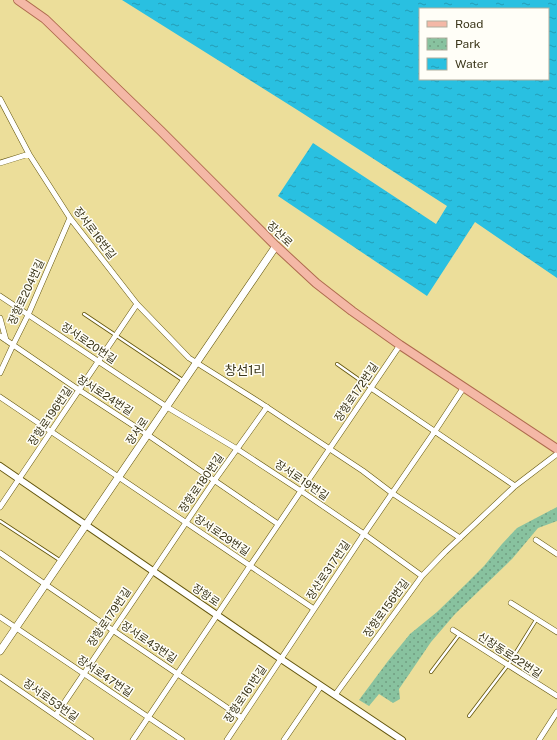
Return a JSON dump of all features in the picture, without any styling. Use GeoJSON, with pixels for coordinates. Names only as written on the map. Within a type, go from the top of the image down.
{"type":"FeatureCollection","features":[{"type":"Feature","properties":{"kind":"main road","name":"장산로"},"geometry":{"type":"LineString","coordinates":[[18,0],[45,19],[276,246],[316,283],[400,345],[557,449]]}},
{"type":"Feature","properties":{"kind":"main road","name":"장서로"},"geometry":{"type":"LineString","coordinates":[[0,651],[276,246]]}},
{"type":"Feature","properties":{"kind":"street","name":"장서로16번길"},"geometry":{"type":"LineString","coordinates":[[1,103],[29,154],[70,218],[137,304],[189,358],[267,407],[329,450]]}},
{"type":"Feature","properties":{"kind":"street"},"geometry":{"type":"LineString","coordinates":[[0,163],[29,154]]}},
{"type":"Feature","properties":{"kind":"street","name":"장항로204번길"},"geometry":{"type":"LineString","coordinates":[[0,373],[28,314],[70,218]]}},
{"type":"Feature","properties":{"kind":"street","name":"장서로20번길"},"geometry":{"type":"LineString","coordinates":[[0,296],[167,407]]}},
{"type":"Feature","properties":{"kind":"street","name":"장항로196번길"},"geometry":{"type":"LineString","coordinates":[[0,507],[137,304]]}},
{"type":"Feature","properties":{"kind":"street"},"geometry":{"type":"LineString","coordinates":[[0,318],[6,340]]}},
{"type":"Feature","properties":{"kind":"street","name":"장서로24번길"},"geometry":{"type":"LineString","coordinates":[[0,336],[278,524]]}},
{"type":"Feature","properties":{"kind":"street","name":"장항로172번길"},"geometry":{"type":"LineString","coordinates":[[133,740],[400,345]]}},
{"type":"Feature","properties":{"kind":"street","name":"장산로317번길"},"geometry":{"type":"LineString","coordinates":[[281,659],[464,387]]}},
{"type":"Feature","properties":{"kind":"street"},"geometry":{"type":"LineString","coordinates":[[371,388],[515,486]]}},
{"type":"Feature","properties":{"kind":"street","name":"장서로29번길"},"geometry":{"type":"LineString","coordinates":[[0,397],[314,609]]}},
{"type":"Feature","properties":{"kind":"street","name":"장서로19번길"},"geometry":{"type":"LineString","coordinates":[[167,407],[237,449],[301,491],[422,576]]}},
{"type":"Feature","properties":{"kind":"street","name":"장항로180번길"},"geometry":{"type":"LineString","coordinates":[[152,571],[267,407]]}},
{"type":"Feature","properties":{"kind":"street"},"geometry":{"type":"LineString","coordinates":[[329,450],[363,471],[392,493],[460,538]]}},
{"type":"Feature","properties":{"kind":"street","name":"장항로156번길"},"geometry":{"type":"LineString","coordinates":[[335,695],[422,576],[515,486],[557,454]]}},
{"type":"Feature","properties":{"kind":"street","name":"장항로"},"geometry":{"type":"LineString","coordinates":[[0,466],[281,659],[402,740]]}},
{"type":"Feature","properties":{"kind":"street"},"geometry":{"type":"LineString","coordinates":[[536,540],[557,554]]}},
{"type":"Feature","properties":{"kind":"street","name":"장서로43번길"},"geometry":{"type":"LineString","coordinates":[[0,554],[178,673],[242,718]]}},
{"type":"Feature","properties":{"kind":"street","name":"장항로179번길"},"geometry":{"type":"LineString","coordinates":[[56,715],[152,571]]}},
{"type":"Feature","properties":{"kind":"street"},"geometry":{"type":"LineString","coordinates":[[511,603],[557,632]]}},
{"type":"Feature","properties":{"kind":"street"},"geometry":{"type":"LineString","coordinates":[[0,617],[16,628]]}},
{"type":"Feature","properties":{"kind":"street","name":"장서로47번길"},"geometry":{"type":"LineString","coordinates":[[16,628],[182,740]]}},
{"type":"Feature","properties":{"kind":"street","name":"신창동로22번길"},"geometry":{"type":"LineString","coordinates":[[453,630],[557,696]]}},
{"type":"Feature","properties":{"kind":"street","name":"장항로161번길"},"geometry":{"type":"LineString","coordinates":[[227,740],[281,659]]}},
{"type":"Feature","properties":{"kind":"street","name":"장서로53번길"},"geometry":{"type":"LineString","coordinates":[[0,678],[91,740]]}},
{"type":"Feature","properties":{"kind":"street"},"geometry":{"type":"LineString","coordinates":[[284,740],[321,686]]}},
{"type":"Feature","properties":{"kind":"street"},"geometry":{"type":"LineString","coordinates":[[539,740],[555,721],[557,712]]}},
{"type":"Feature","properties":{"kind":"lane"},"geometry":{"type":"LineString","coordinates":[[84,314],[184,381]]}},
{"type":"Feature","properties":{"kind":"lane"},"geometry":{"type":"LineString","coordinates":[[337,364],[371,388]]}},
{"type":"Feature","properties":{"kind":"lane"},"geometry":{"type":"LineString","coordinates":[[0,521],[61,561]]}},
{"type":"Feature","properties":{"kind":"lane"},"geometry":{"type":"LineString","coordinates":[[469,716],[508,665],[537,620]]}},
{"type":"Feature","properties":{"kind":"lane"},"geometry":{"type":"LineString","coordinates":[[431,672],[460,634]]}},
{"type":"Feature","properties":{"kind":"green space"},"geometry":{"type":"Polygon","coordinates":[[[557,507],[557,521],[538,528],[512,559],[455,614],[431,642],[399,689],[400,699],[393,703],[379,694],[369,706],[359,700],[410,634],[437,612],[466,584],[517,528],[557,507]]]}},
{"type":"Feature","properties":{"kind":"water"},"geometry":{"type":"Polygon","coordinates":[[[122,0],[557,0],[557,278],[475,222],[427,296],[278,196],[313,143],[436,224],[447,206],[122,0]]]}},
{"type":"Feature","properties":{"kind":"district","name":"창선1리"},"geometry":{"type":"Point","coordinates":[245,370]}}]}
